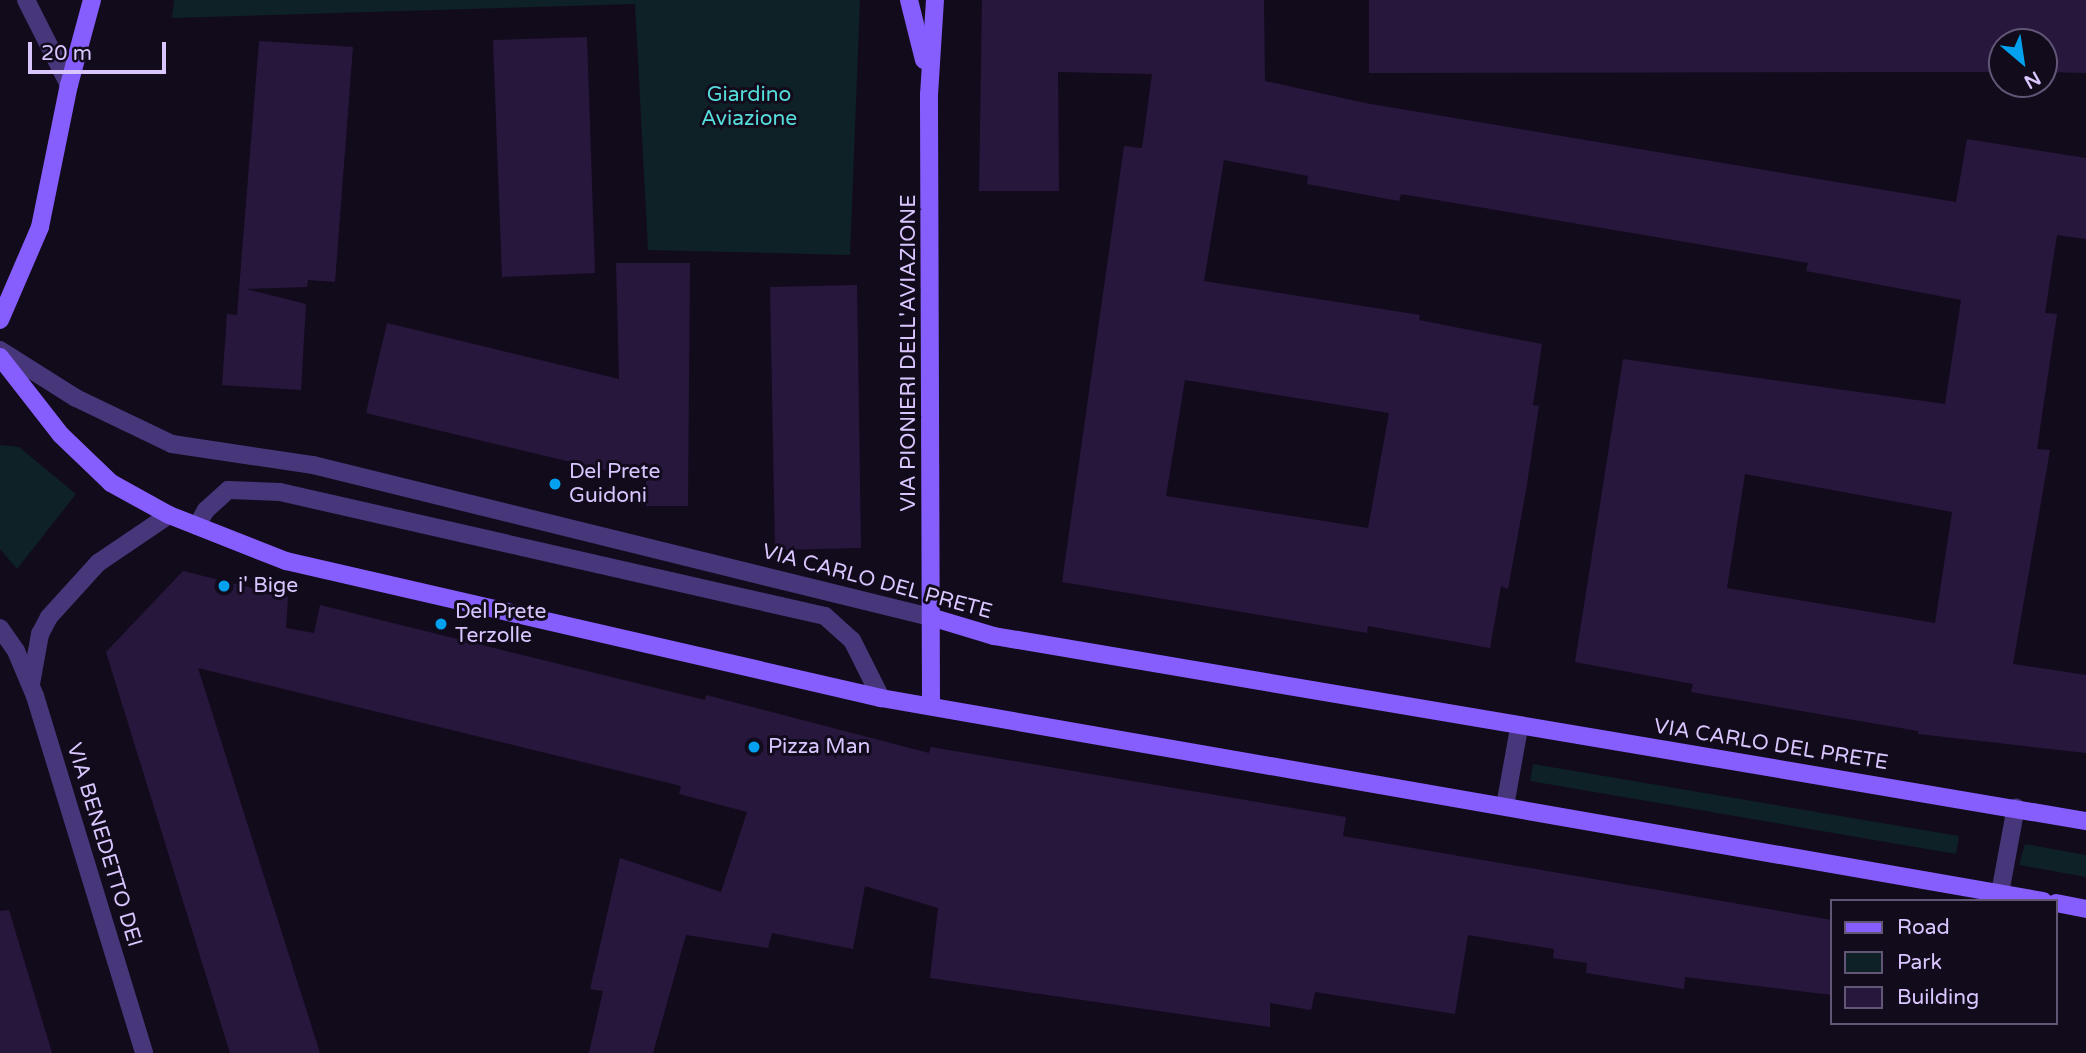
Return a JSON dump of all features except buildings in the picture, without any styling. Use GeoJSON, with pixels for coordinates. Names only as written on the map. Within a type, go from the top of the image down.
{"type":"FeatureCollection","features":[{"type":"Feature","properties":{"kind":"main road"},"geometry":{"type":"LineString","coordinates":[[0,320],[40,228],[69,85],[92,0]]}},
{"type":"Feature","properties":{"kind":"main road"},"geometry":{"type":"LineString","coordinates":[[909,0],[922,43],[929,95]]}},
{"type":"Feature","properties":{"kind":"main road","name":"VIA PIONIERI DELL'AVIAZIONE"},"geometry":{"type":"LineString","coordinates":[[931,706],[934,618],[929,95],[935,0]]}},
{"type":"Feature","properties":{"kind":"main road"},"geometry":{"type":"LineString","coordinates":[[0,357],[86,461],[111,483],[169,515],[275,557],[400,590],[881,698],[2032,899]]}},
{"type":"Feature","properties":{"kind":"main road","name":"VIA CARLO DEL PRETE"},"geometry":{"type":"LineString","coordinates":[[934,618],[994,636],[1519,728],[2016,807],[2086,821]]}},
{"type":"Feature","properties":{"kind":"main road"},"geometry":{"type":"LineString","coordinates":[[2058,903],[2086,909]]}},
{"type":"Feature","properties":{"kind":"street"},"geometry":{"type":"LineString","coordinates":[[26,0],[69,85]]}},
{"type":"Feature","properties":{"kind":"street","name":"VIA CARLO DEL PRETE"},"geometry":{"type":"LineString","coordinates":[[0,350],[145,435],[230,453],[313,465],[934,618]]}},
{"type":"Feature","properties":{"kind":"street"},"geometry":{"type":"LineString","coordinates":[[197,526],[206,510],[228,490],[280,492],[825,617],[852,640],[881,698]]}},
{"type":"Feature","properties":{"kind":"street"},"geometry":{"type":"LineString","coordinates":[[31,684],[35,653],[49,617],[98,563],[169,515]]}},
{"type":"Feature","properties":{"kind":"street","name":"VIA BENEDETTO DEI"},"geometry":{"type":"LineString","coordinates":[[0,628],[16,651],[31,684],[144,1053]]}},
{"type":"Feature","properties":{"kind":"street"},"geometry":{"type":"LineString","coordinates":[[1505,806],[1519,728]]}},
{"type":"Feature","properties":{"kind":"street"},"geometry":{"type":"LineString","coordinates":[[2000,893],[2016,807]]}},
{"type":"Feature","properties":{"kind":"green space","name":"Giardino Aviazione"},"geometry":{"type":"Polygon","coordinates":[[[174,0],[860,0],[850,255],[648,250],[635,4],[172,18],[174,0]]]}},
{"type":"Feature","properties":{"kind":"green space"},"geometry":{"type":"Polygon","coordinates":[[[0,445],[19,447],[76,494],[17,569],[0,549],[0,445]]]}},
{"type":"Feature","properties":{"kind":"green space"},"geometry":{"type":"Polygon","coordinates":[[[1533,764],[1959,836],[1956,854],[1530,781],[1533,764]]]}},
{"type":"Feature","properties":{"kind":"green space"},"geometry":{"type":"Polygon","coordinates":[[[2025,844],[2086,855],[2086,877],[2019,865],[2025,844]]]}},
{"type":"Feature","properties":{"kind":"place","name":"Del Prete Guidoni"},"geometry":{"type":"Point","coordinates":[555,484]}},
{"type":"Feature","properties":{"kind":"place","name":"i' Bige"},"geometry":{"type":"Point","coordinates":[224,586]}},
{"type":"Feature","properties":{"kind":"place","name":"Del Prete Terzolle"},"geometry":{"type":"Point","coordinates":[441,624]}},
{"type":"Feature","properties":{"kind":"place","name":"Pizza Man"},"geometry":{"type":"Point","coordinates":[754,747]}}]}
